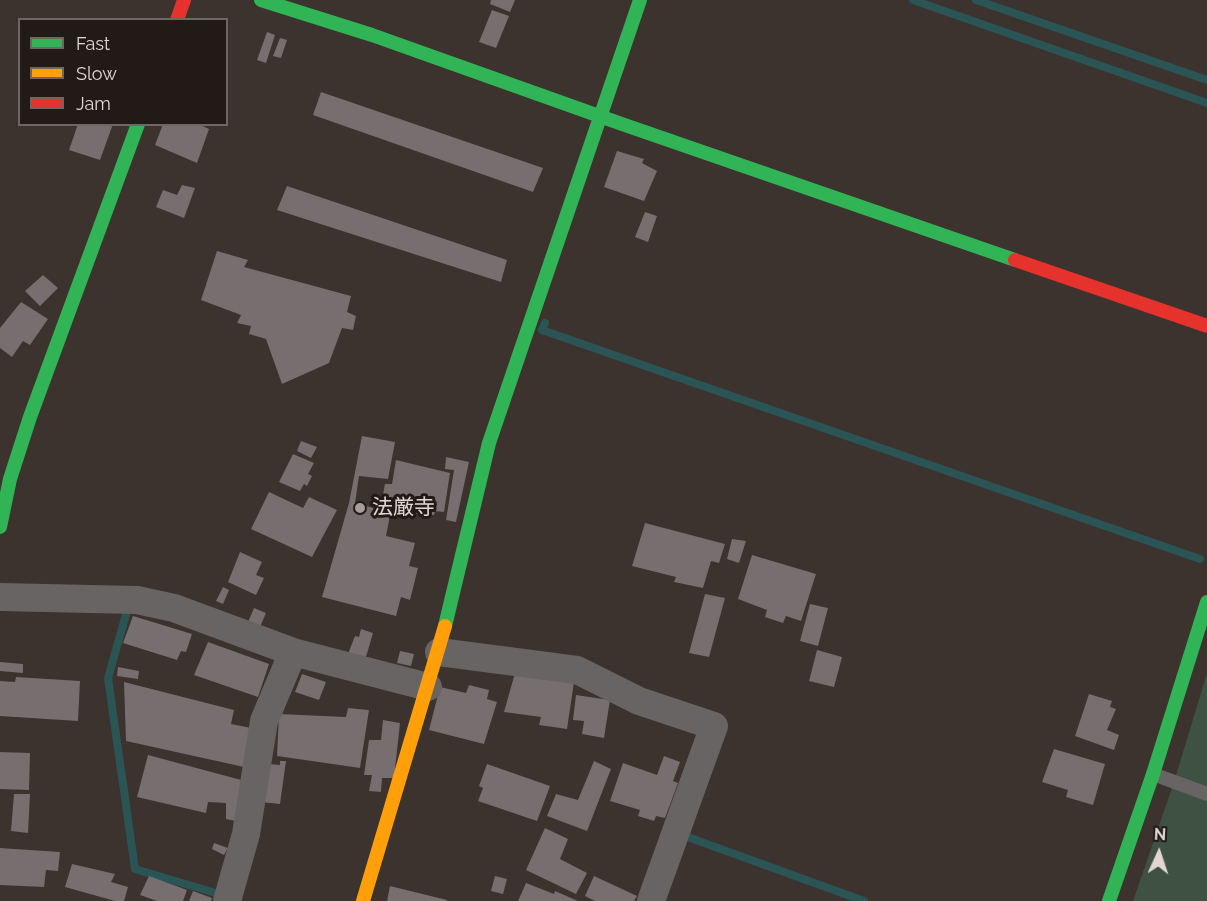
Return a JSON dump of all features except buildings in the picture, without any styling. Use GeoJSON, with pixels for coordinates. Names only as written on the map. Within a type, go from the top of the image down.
{"type":"FeatureCollection","features":[{"type":"Feature","properties":{"kind":"street"},"geometry":{"type":"LineString","coordinates":[[178,18],[184,0]]}},
{"type":"Feature","properties":{"kind":"street"},"geometry":{"type":"LineString","coordinates":[[261,0],[372,35],[601,117],[1207,326]]}},
{"type":"Feature","properties":{"kind":"street"},"geometry":{"type":"LineString","coordinates":[[363,901],[439,652],[489,443],[640,0]]}},
{"type":"Feature","properties":{"kind":"street"},"geometry":{"type":"LineString","coordinates":[[0,527],[10,479],[30,417],[137,126]]}},
{"type":"Feature","properties":{"kind":"street"},"geometry":{"type":"LineString","coordinates":[[0,597],[137,600],[174,608],[293,652],[428,687]]}},
{"type":"Feature","properties":{"kind":"street"},"geometry":{"type":"LineString","coordinates":[[1109,901],[1153,774],[1207,602]]}},
{"type":"Feature","properties":{"kind":"street"},"geometry":{"type":"LineString","coordinates":[[227,901],[246,834],[264,721],[293,652]]}},
{"type":"Feature","properties":{"kind":"street"},"geometry":{"type":"LineString","coordinates":[[439,652],[577,670],[639,701],[714,726],[651,901]]}},
{"type":"Feature","properties":{"kind":"lane"},"geometry":{"type":"LineString","coordinates":[[1153,774],[1207,794]]}},
{"type":"Feature","properties":{"kind":"green space"},"geometry":{"type":"Polygon","coordinates":[[[1207,673],[1207,901],[1133,901],[1174,782],[1207,673]]]}},
{"type":"Feature","properties":{"kind":"waterway"},"geometry":{"type":"LineString","coordinates":[[913,0],[1207,103]]}},
{"type":"Feature","properties":{"kind":"waterway"},"geometry":{"type":"LineString","coordinates":[[976,0],[1207,80]]}},
{"type":"Feature","properties":{"kind":"waterway"},"geometry":{"type":"LineString","coordinates":[[545,323],[542,330],[1200,559]]}},
{"type":"Feature","properties":{"kind":"waterway"},"geometry":{"type":"LineString","coordinates":[[127,611],[108,678],[135,869],[216,893]]}},
{"type":"Feature","properties":{"kind":"waterway"},"geometry":{"type":"LineString","coordinates":[[687,831],[685,836],[864,901]]}},
{"type":"Feature","properties":{"kind":"traffic: fast"},"geometry":{"type":"LineString","coordinates":[[261,0],[372,35],[1015,260]]}},
{"type":"Feature","properties":{"kind":"traffic: fast"},"geometry":{"type":"LineString","coordinates":[[445,626],[489,443],[640,0]]}},
{"type":"Feature","properties":{"kind":"traffic: fast"},"geometry":{"type":"LineString","coordinates":[[0,527],[10,479],[30,417],[137,126]]}},
{"type":"Feature","properties":{"kind":"traffic: fast"},"geometry":{"type":"LineString","coordinates":[[1109,901],[1153,774],[1207,602]]}},
{"type":"Feature","properties":{"kind":"traffic: slow"},"geometry":{"type":"LineString","coordinates":[[363,901],[445,626]]}},
{"type":"Feature","properties":{"kind":"traffic: jam"},"geometry":{"type":"LineString","coordinates":[[178,18],[184,0]]}},
{"type":"Feature","properties":{"kind":"traffic: jam"},"geometry":{"type":"LineString","coordinates":[[1015,260],[1207,326]]}},
{"type":"Feature","properties":{"kind":"place","name":"法厳寺"},"geometry":{"type":"Point","coordinates":[360,508]}}]}
